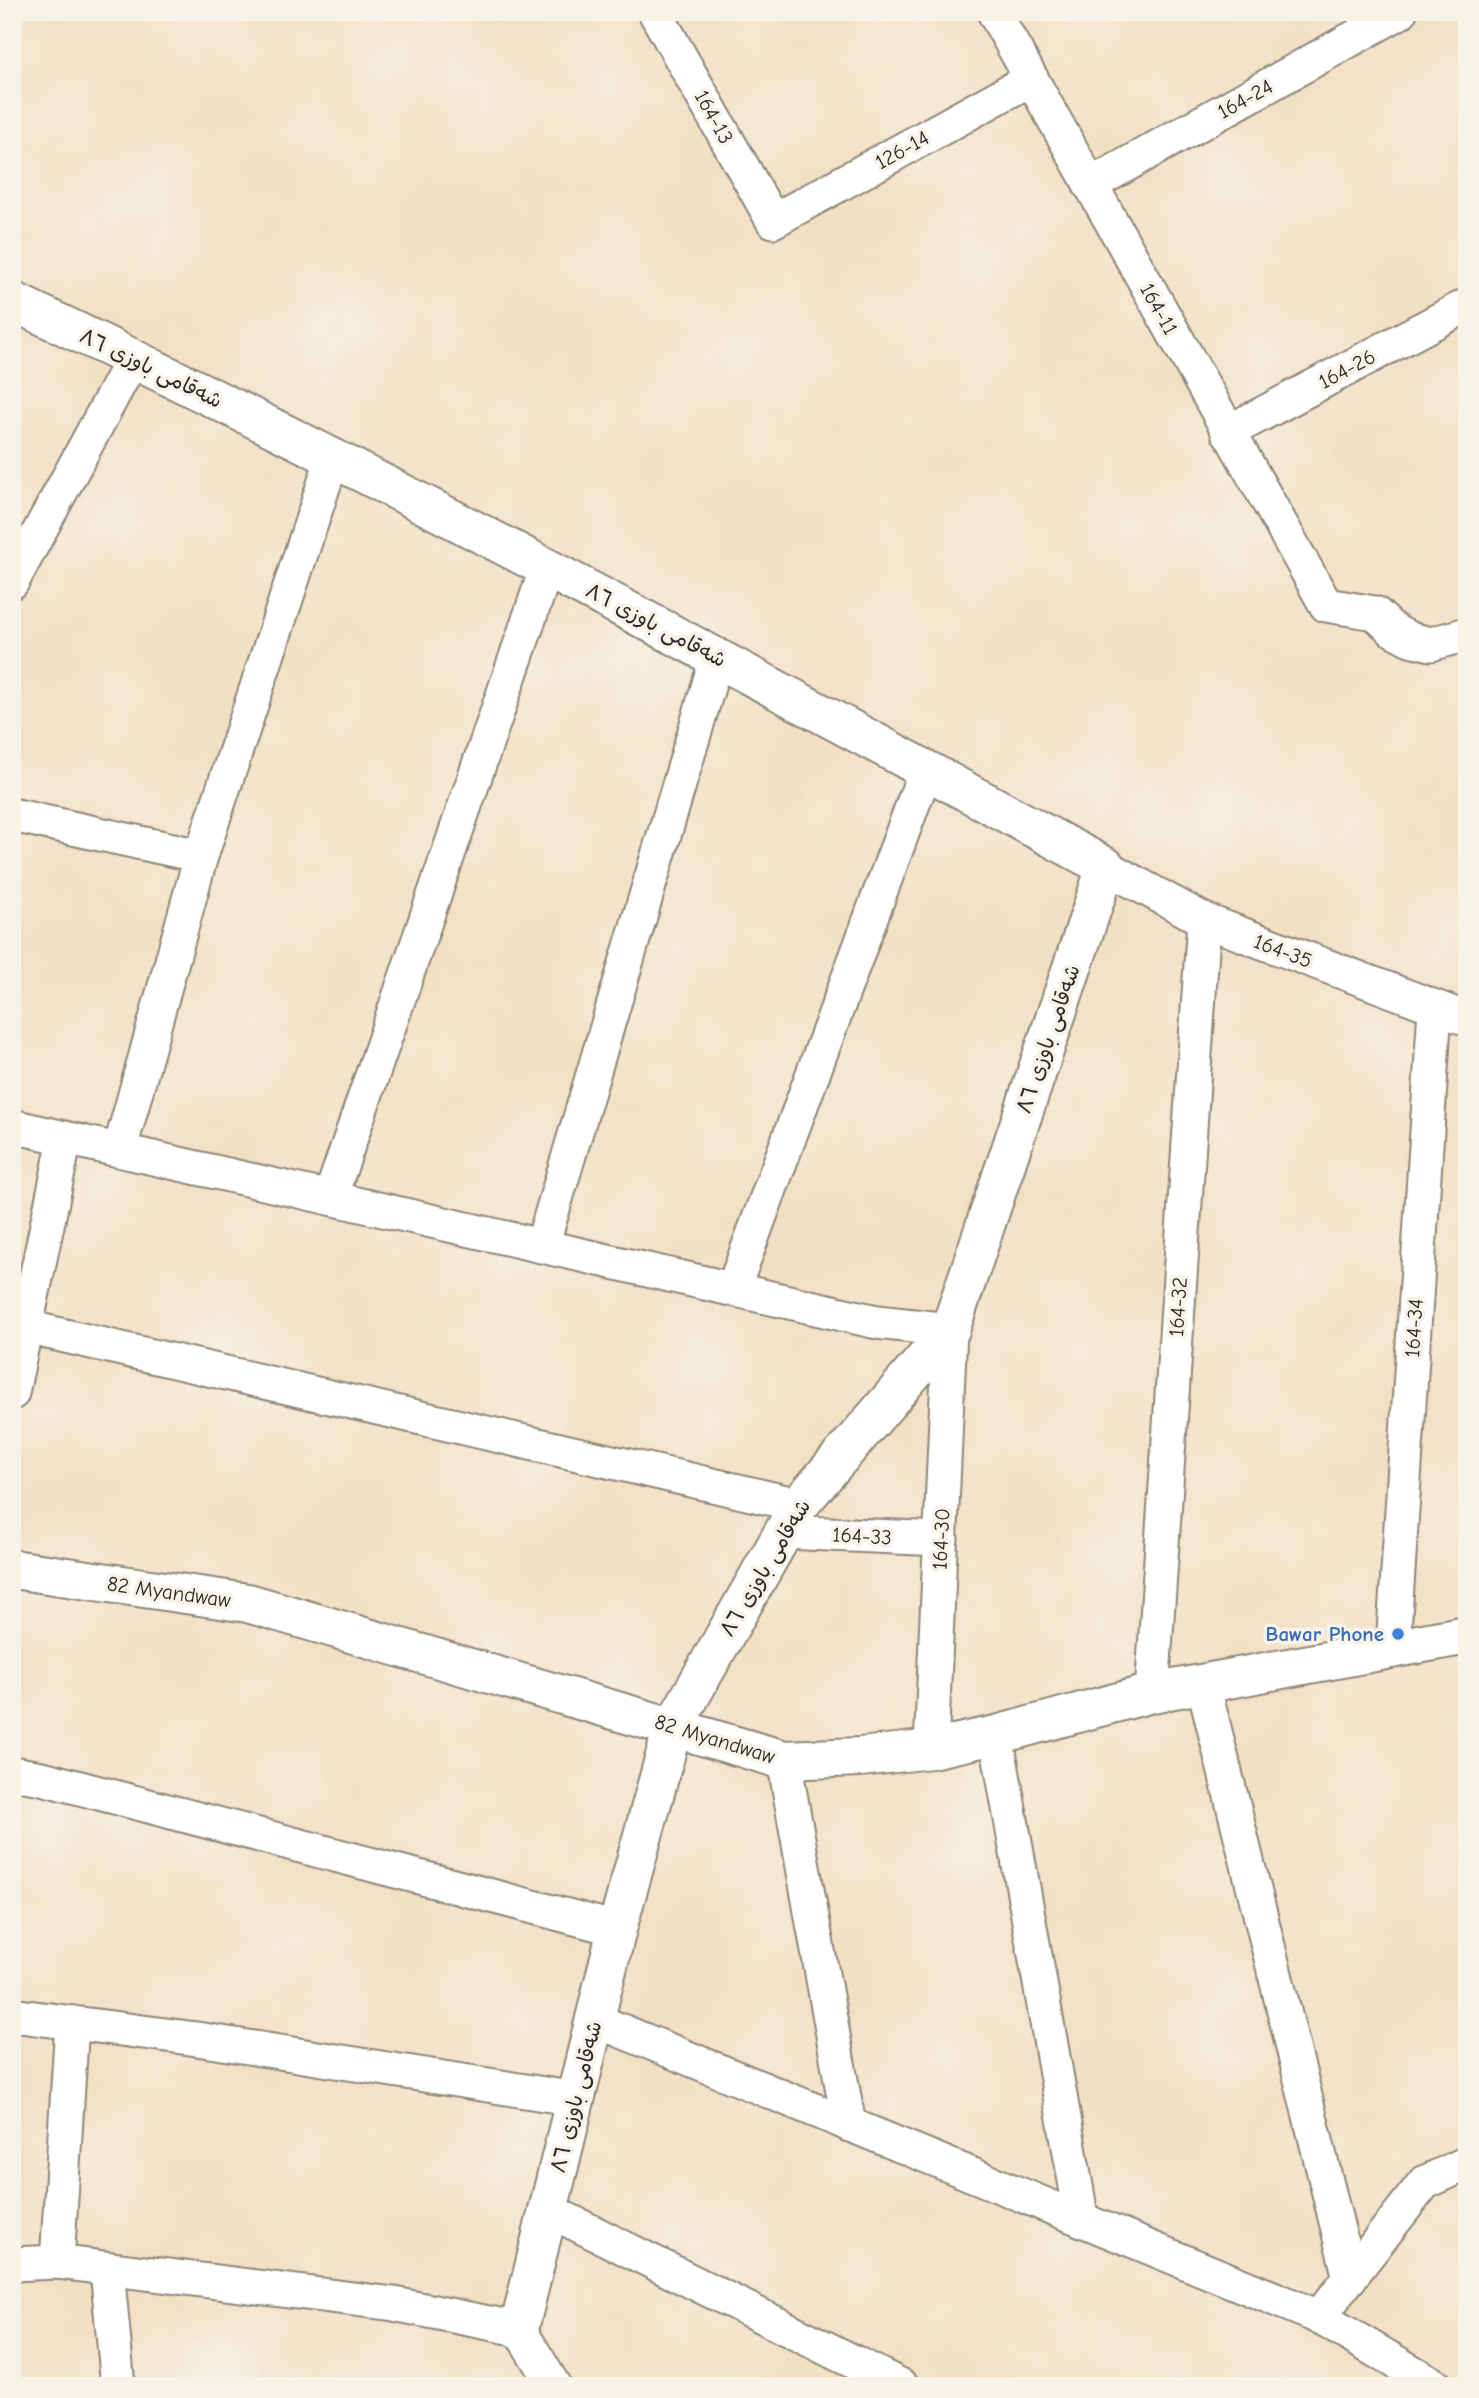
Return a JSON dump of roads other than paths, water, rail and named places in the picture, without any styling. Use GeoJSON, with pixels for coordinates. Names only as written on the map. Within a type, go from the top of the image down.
{"type":"FeatureCollection","features":[{"type":"Feature","properties":{"kind":"street","name":"164-13"},"geometry":{"type":"LineString","coordinates":[[655,12],[773,221]]}},
{"type":"Feature","properties":{"kind":"street","name":"164-11"},"geometry":{"type":"LineString","coordinates":[[994,12],[1326,605],[1375,613],[1401,634],[1430,643],[1467,634]]}},
{"type":"Feature","properties":{"kind":"street","name":"164-24"},"geometry":{"type":"LineString","coordinates":[[1090,185],[1400,12]]}},
{"type":"Feature","properties":{"kind":"street","name":"126-14"},"geometry":{"type":"LineString","coordinates":[[773,221],[1031,79]]}},
{"type":"Feature","properties":{"kind":"street","name":"شەقامی باوزی ٨٦"},"geometry":{"type":"LineString","coordinates":[[12,301],[134,358],[547,567],[1106,867],[950,1330],[791,1519],[673,1727],[617,1929],[519,2329]]}},
{"type":"Feature","properties":{"kind":"street","name":"164-26"},"geometry":{"type":"LineString","coordinates":[[1228,432],[1467,305]]}},
{"type":"Feature","properties":{"kind":"street"},"geometry":{"type":"LineString","coordinates":[[12,582],[134,358]]}},
{"type":"Feature","properties":{"kind":"street"},"geometry":{"type":"LineString","coordinates":[[120,1149],[201,856],[333,457]]}},
{"type":"Feature","properties":{"kind":"street"},"geometry":{"type":"LineString","coordinates":[[330,1198],[547,567]]}},
{"type":"Feature","properties":{"kind":"street"},"geometry":{"type":"LineString","coordinates":[[542,1246],[717,657]]}},
{"type":"Feature","properties":{"kind":"street"},"geometry":{"type":"LineString","coordinates":[[733,1289],[926,769]]}},
{"type":"Feature","properties":{"kind":"street"},"geometry":{"type":"LineString","coordinates":[[12,815],[201,856]]}},
{"type":"Feature","properties":{"kind":"street","name":"164-35"},"geometry":{"type":"LineString","coordinates":[[1106,867],[1204,920],[1467,1019]]}},
{"type":"Feature","properties":{"kind":"street","name":"164-32"},"geometry":{"type":"LineString","coordinates":[[1152,1693],[1204,920]]}},
{"type":"Feature","properties":{"kind":"street","name":"164-34"},"geometry":{"type":"LineString","coordinates":[[1393,1647],[1436,1009]]}},
{"type":"Feature","properties":{"kind":"street"},"geometry":{"type":"LineString","coordinates":[[12,1126],[877,1322],[950,1330]]}},
{"type":"Feature","properties":{"kind":"street"},"geometry":{"type":"LineString","coordinates":[[12,1393],[65,1139]]}},
{"type":"Feature","properties":{"kind":"street","name":"164-33"},"geometry":{"type":"LineString","coordinates":[[26,1327],[791,1519],[941,1539]]}},
{"type":"Feature","properties":{"kind":"street","name":"164-30"},"geometry":{"type":"LineString","coordinates":[[931,1749],[950,1330]]}},
{"type":"Feature","properties":{"kind":"street","name":"82 Myandwaw"},"geometry":{"type":"LineString","coordinates":[[12,1569],[248,1603],[784,1760],[860,1757],[931,1749],[996,1735],[1152,1693],[1393,1647],[1466,1639]]}},
{"type":"Feature","properties":{"kind":"street"},"geometry":{"type":"LineString","coordinates":[[1203,1683],[1350,2278]]}},
{"type":"Feature","properties":{"kind":"street"},"geometry":{"type":"LineString","coordinates":[[996,1735],[1082,2220]]}},
{"type":"Feature","properties":{"kind":"street"},"geometry":{"type":"LineString","coordinates":[[784,1760],[849,2125]]}},
{"type":"Feature","properties":{"kind":"street"},"geometry":{"type":"LineString","coordinates":[[12,1773],[43,1777],[617,1929]]}},
{"type":"Feature","properties":{"kind":"street"},"geometry":{"type":"LineString","coordinates":[[12,2015],[197,2039],[576,2099]]}},
{"type":"Feature","properties":{"kind":"street"},"geometry":{"type":"LineString","coordinates":[[595,2020],[1319,2317],[1436,2386]]}},
{"type":"Feature","properties":{"kind":"street"},"geometry":{"type":"LineString","coordinates":[[57,2262],[72,2022]]}},
{"type":"Feature","properties":{"kind":"street"},"geometry":{"type":"LineString","coordinates":[[1319,2317],[1424,2183],[1467,2163]]}},
{"type":"Feature","properties":{"kind":"street"},"geometry":{"type":"LineString","coordinates":[[548,2210],[902,2386]]}},
{"type":"Feature","properties":{"kind":"street"},"geometry":{"type":"LineString","coordinates":[[12,2264],[57,2262],[394,2304],[519,2329],[554,2386]]}},
{"type":"Feature","properties":{"kind":"street"},"geometry":{"type":"LineString","coordinates":[[107,2269],[118,2386]]}},
{"type":"Feature","properties":{"kind":"place","name":"Bawar Phone"},"geometry":{"type":"Point","coordinates":[1398,1634]}}]}
